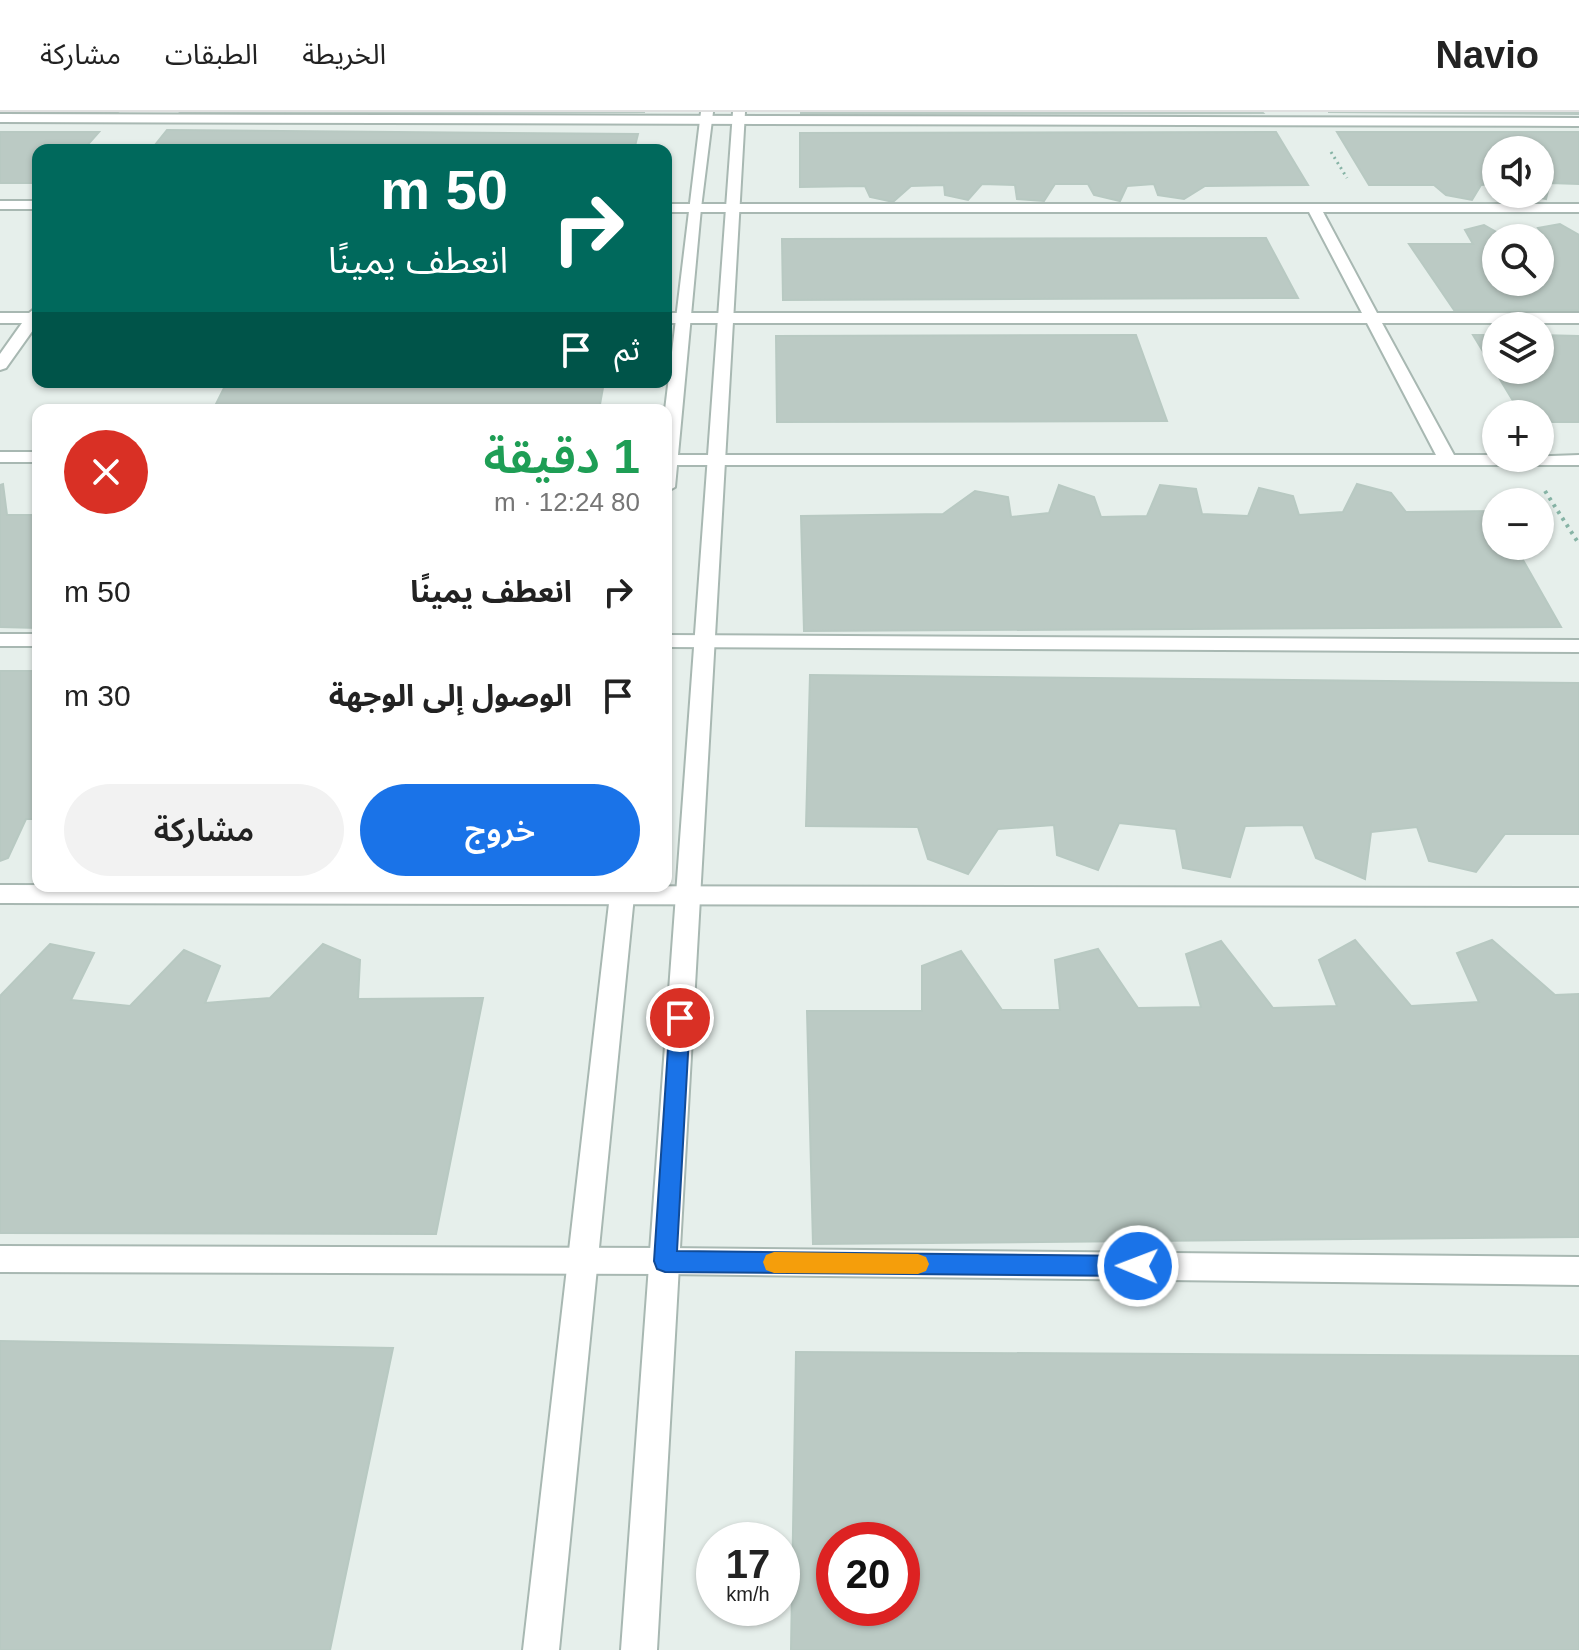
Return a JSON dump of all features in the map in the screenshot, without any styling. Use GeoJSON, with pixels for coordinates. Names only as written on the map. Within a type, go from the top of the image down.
{"type":"FeatureCollection","features":[{"type":"Feature","properties":{"kind":"street"},"geometry":{"type":"LineString","coordinates":[[672,418],[706,116]]}},
{"type":"Feature","properties":{"kind":"street"},"geometry":{"type":"LineString","coordinates":[[639,1650],[738,116]]}},
{"type":"Feature","properties":{"kind":"street"},"geometry":{"type":"LineString","coordinates":[[0,118],[738,116],[1579,122]]}},
{"type":"Feature","properties":{"kind":"street"},"geometry":{"type":"LineString","coordinates":[[0,205],[32,205]]}},
{"type":"Feature","properties":{"kind":"street"},"geometry":{"type":"LineString","coordinates":[[672,208],[1579,208]]}},
{"type":"Feature","properties":{"kind":"street"},"geometry":{"type":"LineString","coordinates":[[1314,209],[1448,460]]}},
{"type":"Feature","properties":{"kind":"street"},"geometry":{"type":"LineString","coordinates":[[0,318],[32,315]]}},
{"type":"Feature","properties":{"kind":"street"},"geometry":{"type":"LineString","coordinates":[[672,318],[1579,318]]}},
{"type":"Feature","properties":{"kind":"street"},"geometry":{"type":"LineString","coordinates":[[0,365],[32,321]]}},
{"type":"Feature","properties":{"kind":"street"},"geometry":{"type":"LineString","coordinates":[[0,457],[32,457]]}},
{"type":"Feature","properties":{"kind":"street"},"geometry":{"type":"LineString","coordinates":[[672,460],[1482,460]]}},
{"type":"Feature","properties":{"kind":"street"},"geometry":{"type":"LineString","coordinates":[[1554,460],[1579,460]]}},
{"type":"Feature","properties":{"kind":"street"},"geometry":{"type":"LineString","coordinates":[[0,640],[32,640]]}},
{"type":"Feature","properties":{"kind":"street"},"geometry":{"type":"LineString","coordinates":[[672,641],[1579,646]]}},
{"type":"Feature","properties":{"kind":"street"},"geometry":{"type":"LineString","coordinates":[[0,894],[311,892]]}},
{"type":"Feature","properties":{"kind":"street"},"geometry":{"type":"LineString","coordinates":[[541,1650],[622,892]]}},
{"type":"Feature","properties":{"kind":"street"},"geometry":{"type":"LineString","coordinates":[[644,892],[688,896],[1579,897]]}},
{"type":"Feature","properties":{"kind":"street"},"geometry":{"type":"LineString","coordinates":[[0,1259],[665,1261],[1579,1271]]}},
{"type":"Feature","properties":{"kind":"path"},"geometry":{"type":"LineString","coordinates":[[1312,121],[1366,209]]}},
{"type":"Feature","properties":{"kind":"path"},"geometry":{"type":"LineString","coordinates":[[1533,472],[1579,544]]}},
{"type":"Feature","properties":{"kind":"building"},"geometry":{"type":"Polygon","coordinates":[[[0,112],[118,112],[116,114],[0,112]]]}},
{"type":"Feature","properties":{"kind":"building"},"geometry":{"type":"Polygon","coordinates":[[[180,112],[645,112],[179,114],[180,112]]]}},
{"type":"Feature","properties":{"kind":"building"},"geometry":{"type":"Polygon","coordinates":[[[1262,112],[1263,113],[801,114],[1262,112]]]}},
{"type":"Feature","properties":{"kind":"building"},"geometry":{"type":"Polygon","coordinates":[[[1328,112],[1579,112],[1579,114],[1328,112]]]}},
{"type":"Feature","properties":{"kind":"building"},"geometry":{"type":"Polygon","coordinates":[[[167,130],[638,134],[636,144],[156,144],[167,130]]]}},
{"type":"Feature","properties":{"kind":"building"},"geometry":{"type":"Polygon","coordinates":[[[0,132],[99,132],[88,144],[32,144],[32,183],[0,183],[0,132]]]}},
{"type":"Feature","properties":{"kind":"building"},"geometry":{"type":"Polygon","coordinates":[[[1276,132],[1308,185],[1205,186],[1184,199],[1158,195],[1154,184],[1127,186],[1120,201],[1094,195],[1088,184],[1055,184],[1044,201],[1017,199],[1015,185],[982,184],[968,200],[945,195],[944,185],[911,186],[893,202],[870,197],[865,186],[800,187],[800,133],[1276,132]]]}},
{"type":"Feature","properties":{"kind":"building"},"geometry":{"type":"Polygon","coordinates":[[[1337,132],[1579,132],[1579,184],[1554,183],[1554,136],[1482,136],[1482,185],[1472,200],[1446,195],[1434,185],[1369,185],[1337,132]]]}},
{"type":"Feature","properties":{"kind":"building"},"geometry":{"type":"Polygon","coordinates":[[[1560,224],[1579,235],[1579,310],[1454,310],[1409,244],[1473,244],[1465,230],[1482,226],[1482,296],[1554,296],[1554,225],[1560,224]]]}},
{"type":"Feature","properties":{"kind":"building"},"geometry":{"type":"Polygon","coordinates":[[[1266,238],[1298,298],[783,300],[782,239],[1266,238]]]}},
{"type":"Feature","properties":{"kind":"building"},"geometry":{"type":"Polygon","coordinates":[[[1136,335],[1167,421],[777,422],[776,336],[1136,335]]]}},
{"type":"Feature","properties":{"kind":"building"},"geometry":{"type":"Polygon","coordinates":[[[1473,335],[1482,335],[1482,350],[1473,335]]]}},
{"type":"Feature","properties":{"kind":"building"},"geometry":{"type":"Polygon","coordinates":[[[1554,335],[1579,336],[1579,422],[1554,422],[1554,400],[1512,400],[1503,384],[1554,384],[1554,335]]]}},
{"type":"Feature","properties":{"kind":"building"},"geometry":{"type":"Polygon","coordinates":[[[224,388],[603,388],[600,404],[216,404],[224,388]]]}},
{"type":"Feature","properties":{"kind":"building"},"geometry":{"type":"Polygon","coordinates":[[[3,484],[7,515],[32,515],[32,628],[0,627],[0,485],[3,484]]]}},
{"type":"Feature","properties":{"kind":"building"},"geometry":{"type":"Polygon","coordinates":[[[1357,484],[1391,493],[1406,512],[1482,511],[1482,560],[1523,560],[1561,627],[804,631],[801,516],[943,514],[975,491],[1008,497],[1011,517],[1049,513],[1059,485],[1094,497],[1101,517],[1147,516],[1160,485],[1196,489],[1202,514],[1248,516],[1259,488],[1293,496],[1299,515],[1343,512],[1357,484]]]}},
{"type":"Feature","properties":{"kind":"building"},"geometry":{"type":"Polygon","coordinates":[[[0,671],[32,671],[32,819],[26,819],[8,858],[0,861],[0,671]]]}},
{"type":"Feature","properties":{"kind":"building"},"geometry":{"type":"Polygon","coordinates":[[[810,675],[1579,683],[1579,834],[1505,834],[1476,872],[1429,861],[1417,827],[1371,832],[1365,879],[1316,858],[1303,825],[1245,826],[1230,877],[1183,868],[1176,829],[1119,823],[1098,870],[1057,855],[1054,825],[998,829],[968,874],[928,859],[918,827],[806,826],[810,675]]]}},
{"type":"Feature","properties":{"kind":"building"},"geometry":{"type":"Polygon","coordinates":[[[1355,940],[1411,1006],[1479,1002],[1457,953],[1492,940],[1555,995],[1579,994],[1579,1237],[813,1244],[807,1011],[922,1011],[922,966],[961,951],[1002,1010],[1060,1010],[1055,960],[1098,949],[1138,1008],[1201,1007],[1186,954],[1221,941],[1273,1008],[1337,1006],[1319,960],[1355,940]]]}},
{"type":"Feature","properties":{"kind":"building"},"geometry":{"type":"Polygon","coordinates":[[[50,944],[94,953],[71,1000],[130,1006],[184,950],[220,966],[205,1003],[270,998],[323,944],[360,960],[358,999],[483,998],[436,1234],[0,1233],[0,996],[50,944]]]}},
{"type":"Feature","properties":{"kind":"building"},"geometry":{"type":"Polygon","coordinates":[[[0,1341],[393,1348],[330,1650],[0,1650],[0,1341]]]}},
{"type":"Feature","properties":{"kind":"building"},"geometry":{"type":"Polygon","coordinates":[[[796,1352],[1579,1356],[1579,1650],[791,1650],[791,1626],[800,1626],[800,1522],[793,1522],[796,1352]]]}},
{"type":"Feature","properties":{"kind":"slow traffic"},"geometry":{"type":"LineString","coordinates":[[774,1262],[918,1264]]}},
{"type":"Feature","properties":{"kind":"route"},"geometry":{"type":"LineString","coordinates":[[680,1018],[665,1261],[1138,1266]]}}]}
